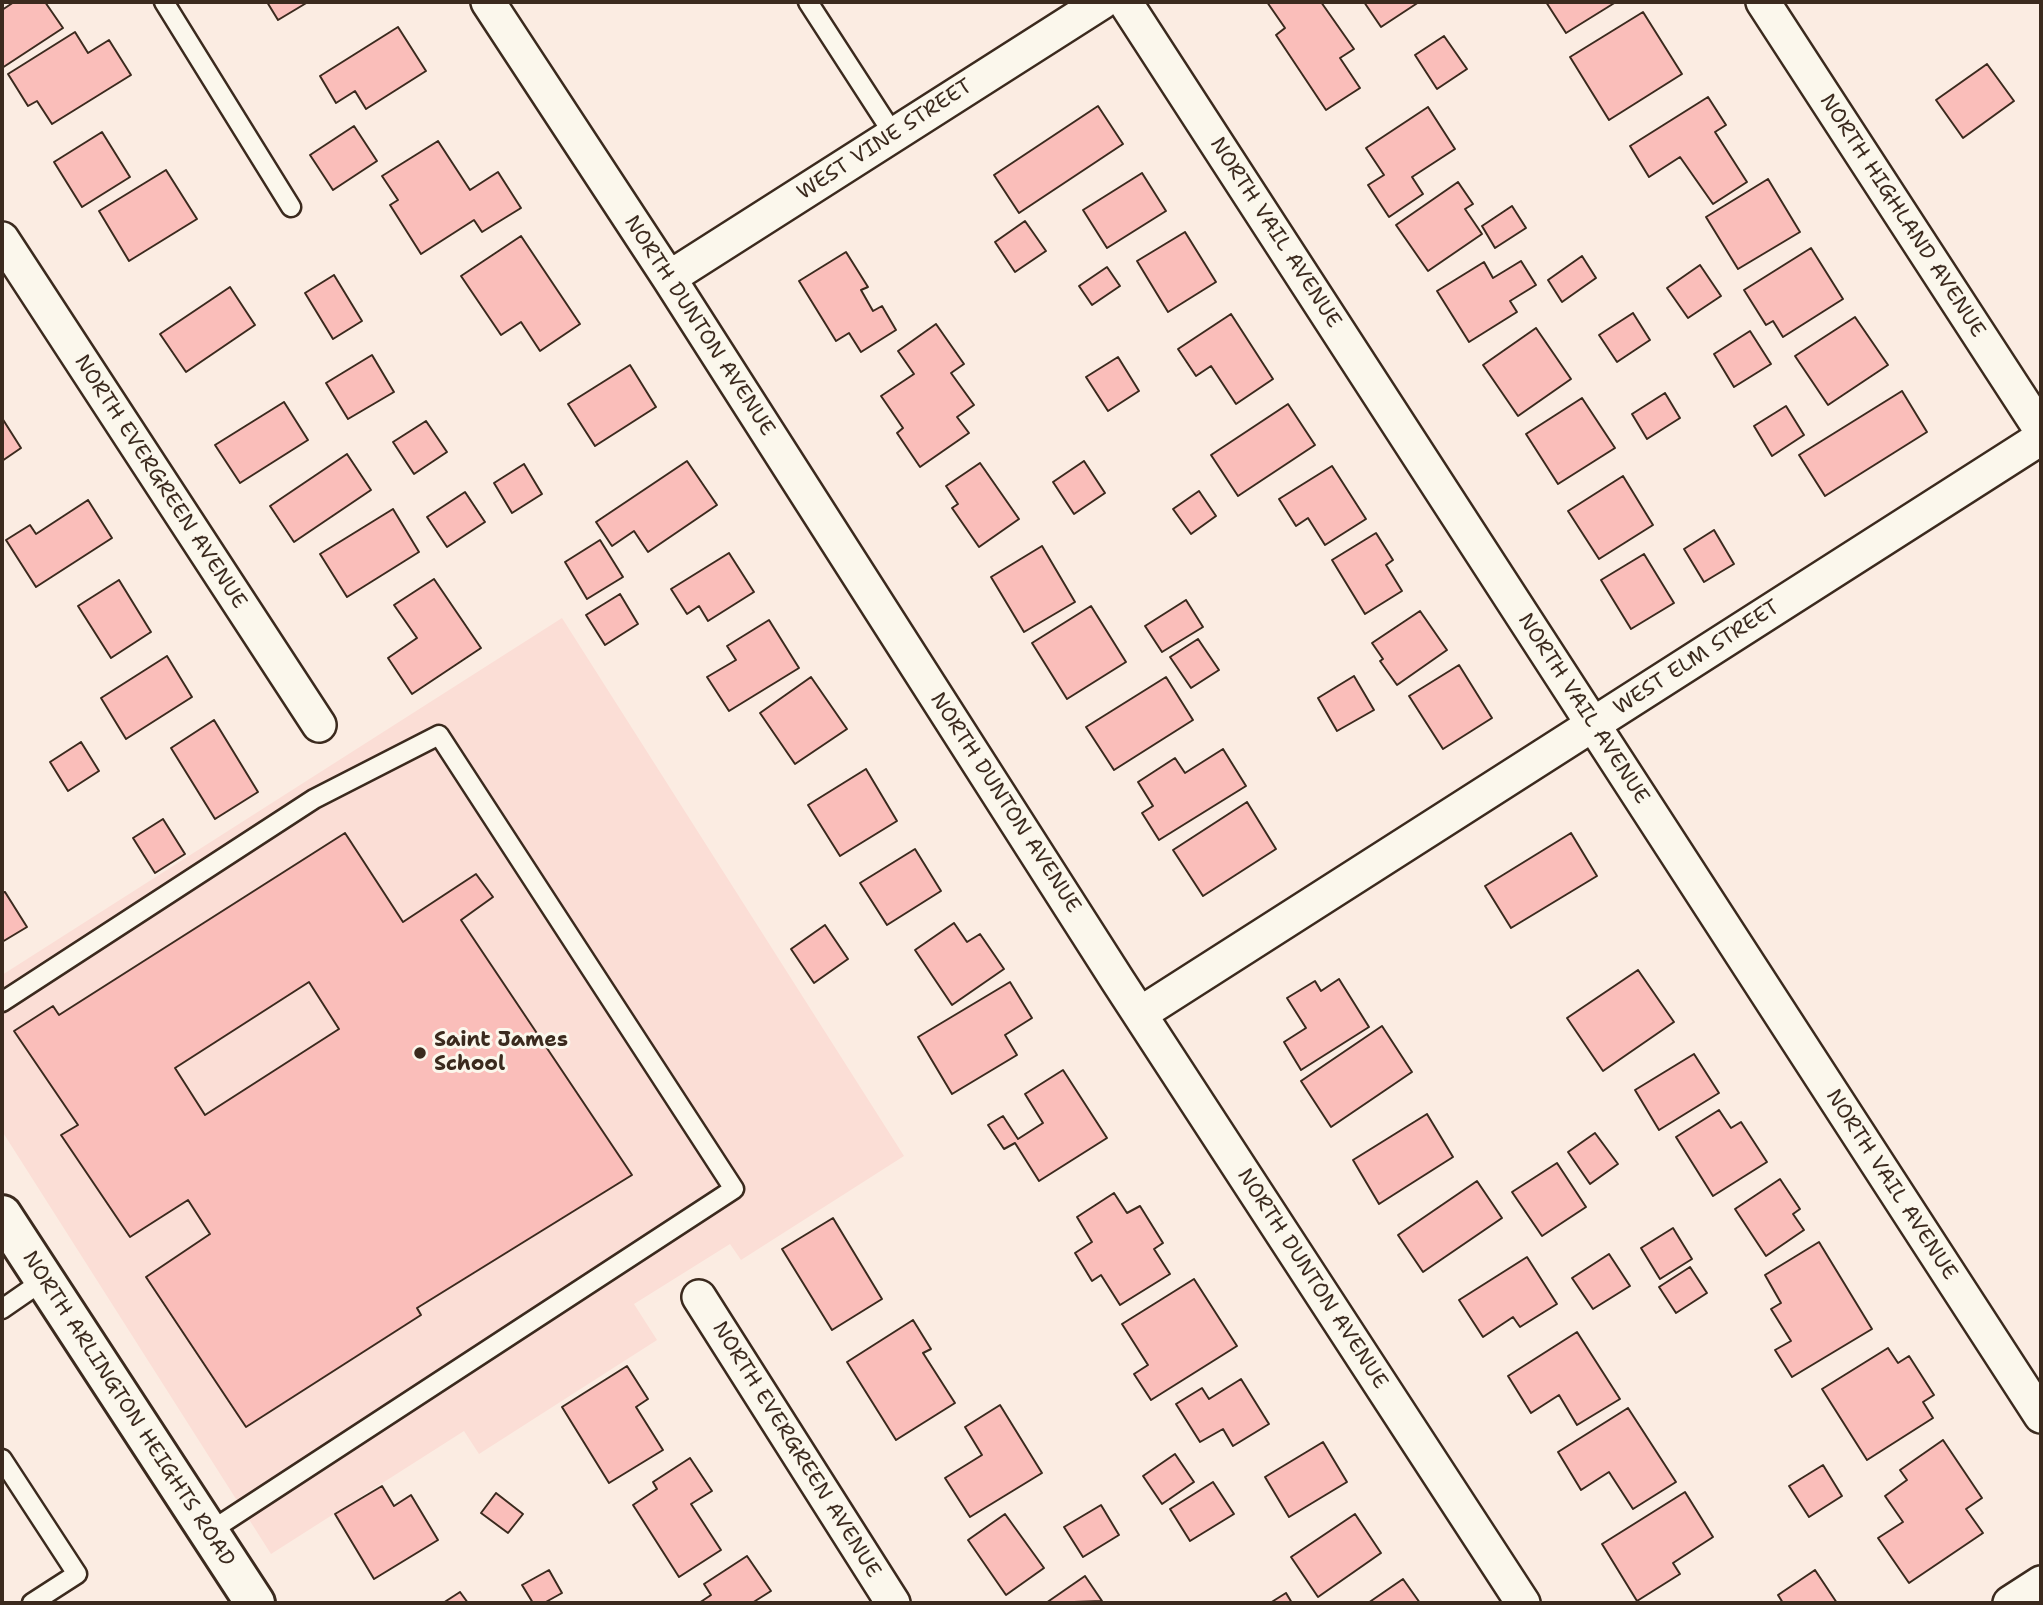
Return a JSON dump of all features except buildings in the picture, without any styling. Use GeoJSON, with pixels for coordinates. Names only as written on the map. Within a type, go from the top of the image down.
{"type":"FeatureCollection","features":[{"type":"Feature","properties":{"kind":"main road","name":"NORTH ARLINGTON HEIGHTS ROAD"},"geometry":{"type":"LineString","coordinates":[[2,1215],[255,1603]]}},
{"type":"Feature","properties":{"kind":"street","name":"NORTH DUNTON AVENUE"},"geometry":{"type":"LineString","coordinates":[[488,2],[669,278],[1140,1014],[1523,1603]]}},
{"type":"Feature","properties":{"kind":"street","name":"WEST VINE STREET"},"geometry":{"type":"LineString","coordinates":[[669,278],[1102,2]]}},
{"type":"Feature","properties":{"kind":"street","name":"NORTH VAIL AVENUE"},"geometry":{"type":"LineString","coordinates":[[1125,2],[2041,1416]]}},
{"type":"Feature","properties":{"kind":"street","name":"NORTH HIGHLAND AVENUE"},"geometry":{"type":"LineString","coordinates":[[1763,2],[2041,430]]}},
{"type":"Feature","properties":{"kind":"street","name":"NORTH EVERGREEN AVENUE"},"geometry":{"type":"LineString","coordinates":[[2,239],[319,725]]}},
{"type":"Feature","properties":{"kind":"street","name":"WEST ELM STREET"},"geometry":{"type":"LineString","coordinates":[[1140,1014],[2041,438]]}},
{"type":"Feature","properties":{"kind":"street","name":"NORTH EVERGREEN AVENUE"},"geometry":{"type":"LineString","coordinates":[[699,1297],[894,1603]]}},
{"type":"Feature","properties":{"kind":"street"},"geometry":{"type":"LineString","coordinates":[[2010,1603],[2041,1583]]}},
{"type":"Feature","properties":{"kind":"lane"},"geometry":{"type":"LineString","coordinates":[[164,2],[291,207]]}},
{"type":"Feature","properties":{"kind":"lane"},"geometry":{"type":"LineString","coordinates":[[808,2],[894,135]]}},
{"type":"Feature","properties":{"kind":"lane"},"geometry":{"type":"LineString","coordinates":[[2,1002],[314,799],[439,735],[734,1189],[209,1532]]}},
{"type":"Feature","properties":{"kind":"lane"},"geometry":{"type":"LineString","coordinates":[[2,1308],[44,1280]]}},
{"type":"Feature","properties":{"kind":"lane"},"geometry":{"type":"LineString","coordinates":[[2,1459],[78,1574],[32,1603]]}},
{"type":"Feature","properties":{"kind":"shaded area","name":"Saint James School"},"geometry":{"type":"Polygon","coordinates":[[[562,618],[904,1156],[741,1260],[730,1244],[634,1304],[657,1340],[479,1454],[464,1431],[271,1554],[2,1131],[2,975],[562,618]]]}},
{"type":"Feature","properties":{"kind":"place","name":"Saint James School"},"geometry":{"type":"Point","coordinates":[420,1053]}}]}
